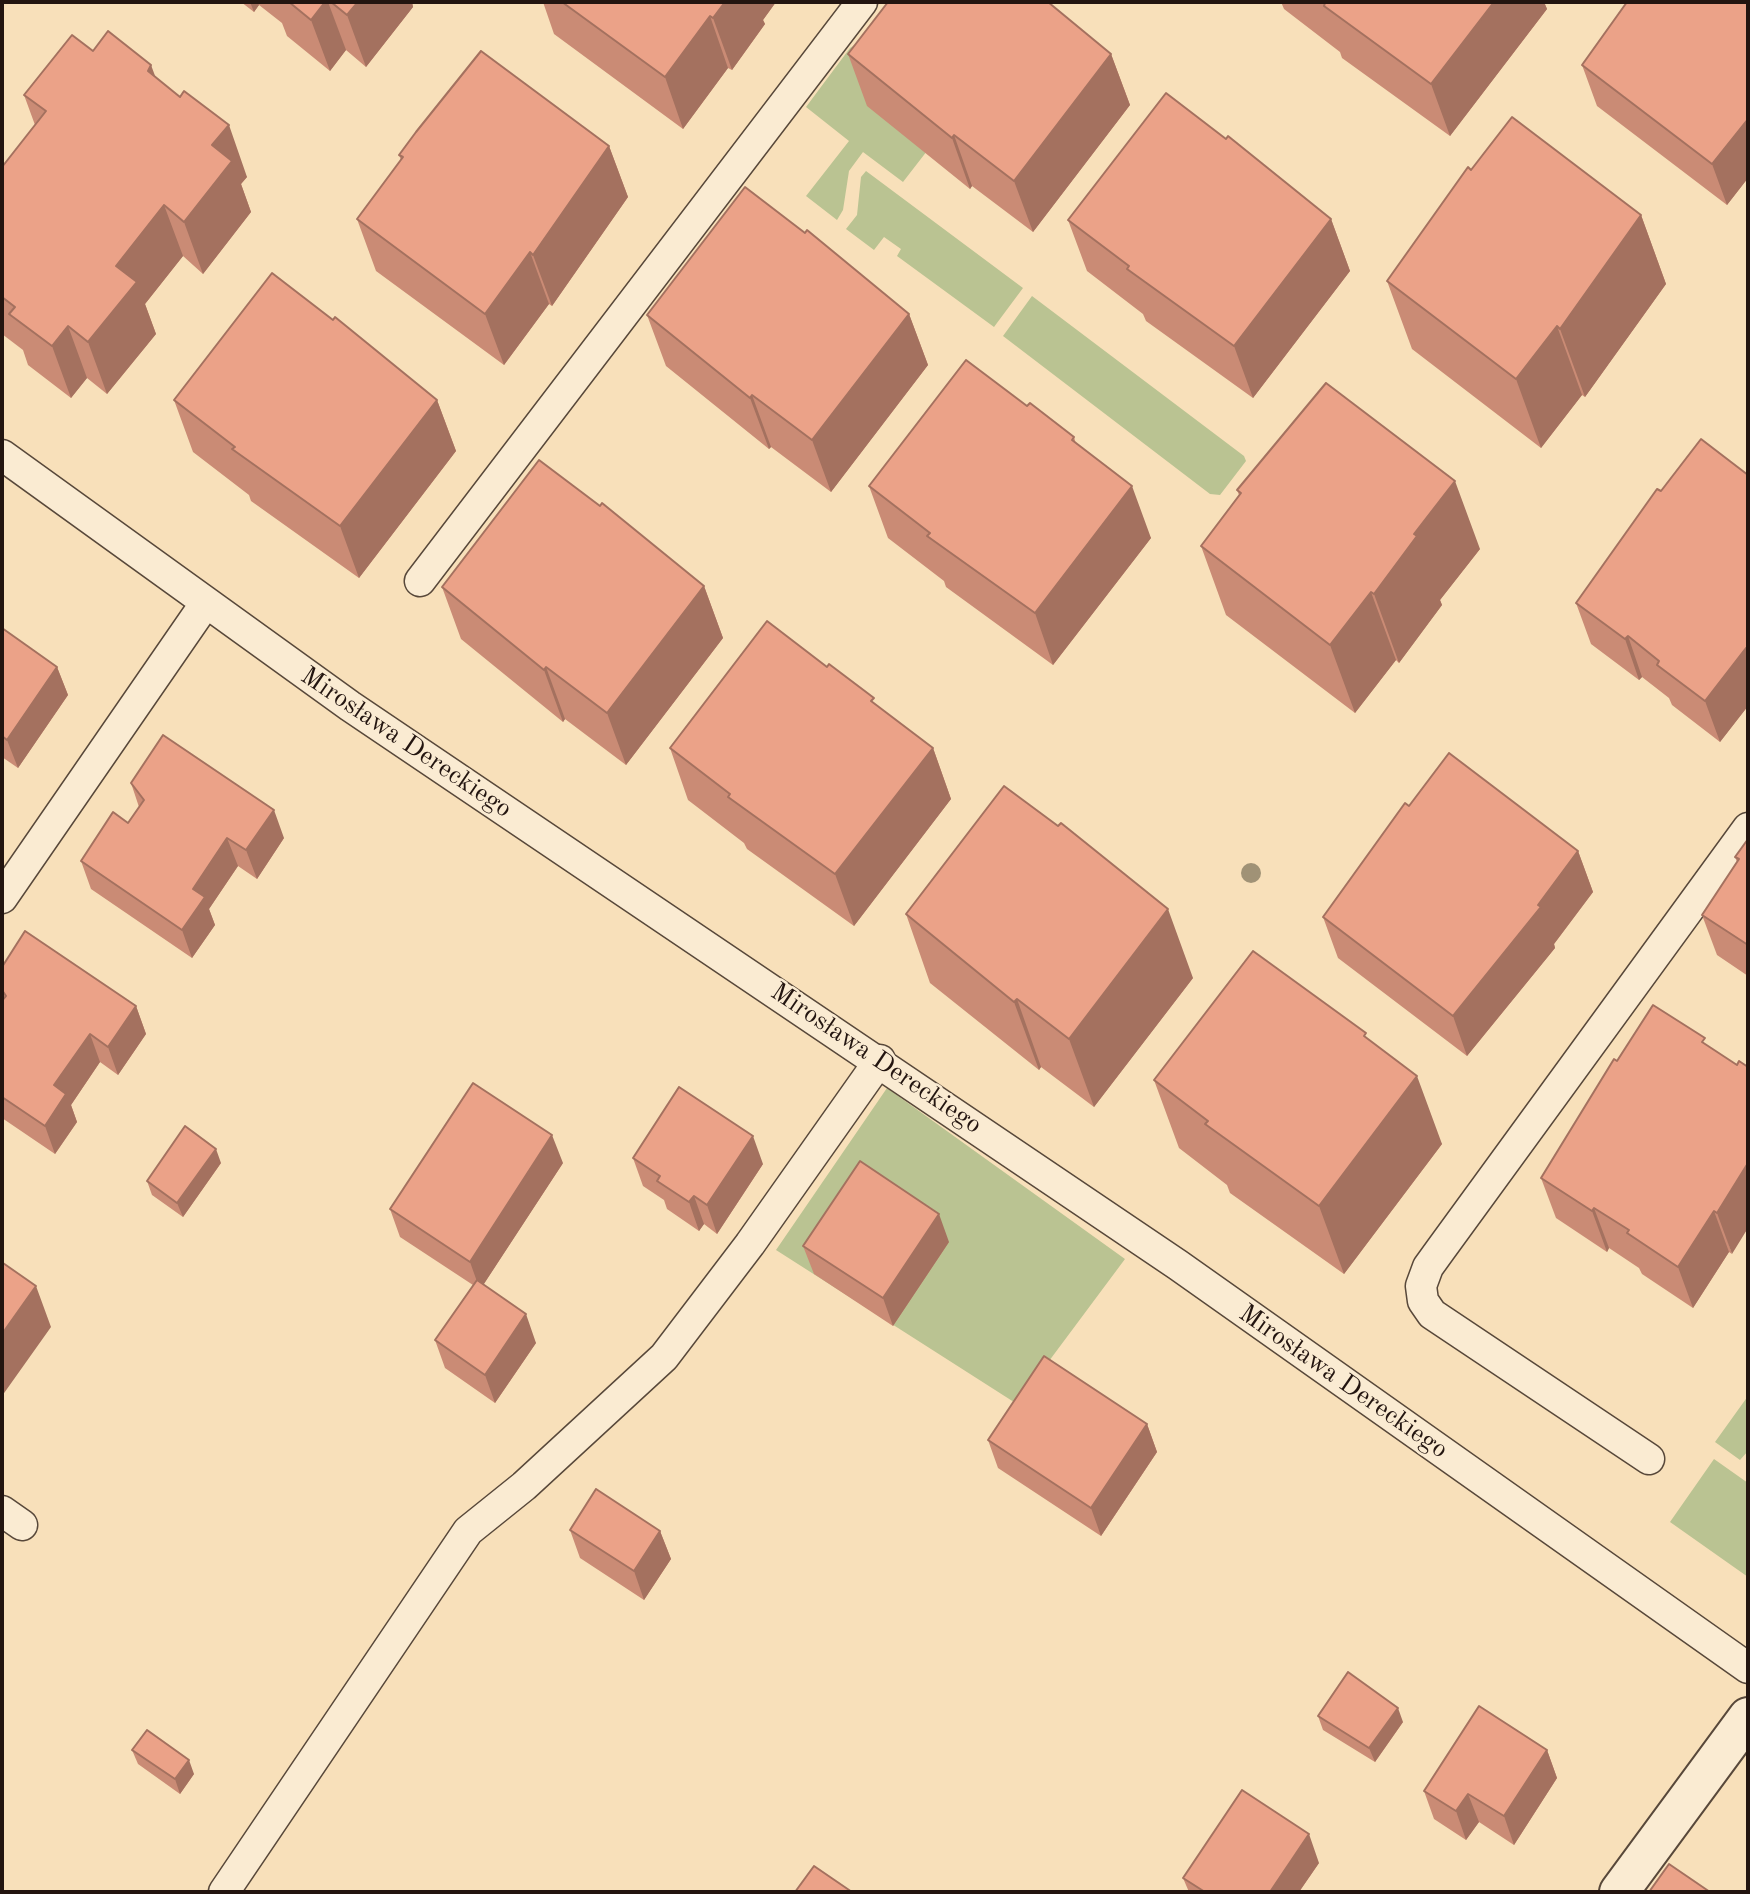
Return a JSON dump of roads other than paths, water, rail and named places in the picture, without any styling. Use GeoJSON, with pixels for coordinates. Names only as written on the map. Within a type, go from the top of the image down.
{"type":"FeatureCollection","features":[{"type":"Feature","properties":{"kind":"street"},"geometry":{"type":"LineString","coordinates":[[1619,1892],[1748,1717]]}},
{"type":"Feature","properties":{"kind":"lane"},"geometry":{"type":"LineString","coordinates":[[420,581],[862,2]]}},
{"type":"Feature","properties":{"kind":"lane","name":"Mirosława Dereckiego"},"geometry":{"type":"LineString","coordinates":[[2,455],[350,706],[880,1060],[1178,1265],[1748,1668]]}},
{"type":"Feature","properties":{"kind":"lane"},"geometry":{"type":"LineString","coordinates":[[2,898],[205,604]]}},
{"type":"Feature","properties":{"kind":"lane"},"geometry":{"type":"LineString","coordinates":[[1649,1459],[1432,1314],[1423,1301],[1421,1286],[1428,1268],[1441,1249],[1748,828]]}},
{"type":"Feature","properties":{"kind":"lane"},"geometry":{"type":"LineString","coordinates":[[224,1892],[468,1531],[524,1486],[664,1357],[750,1244],[880,1060]]}}]}
